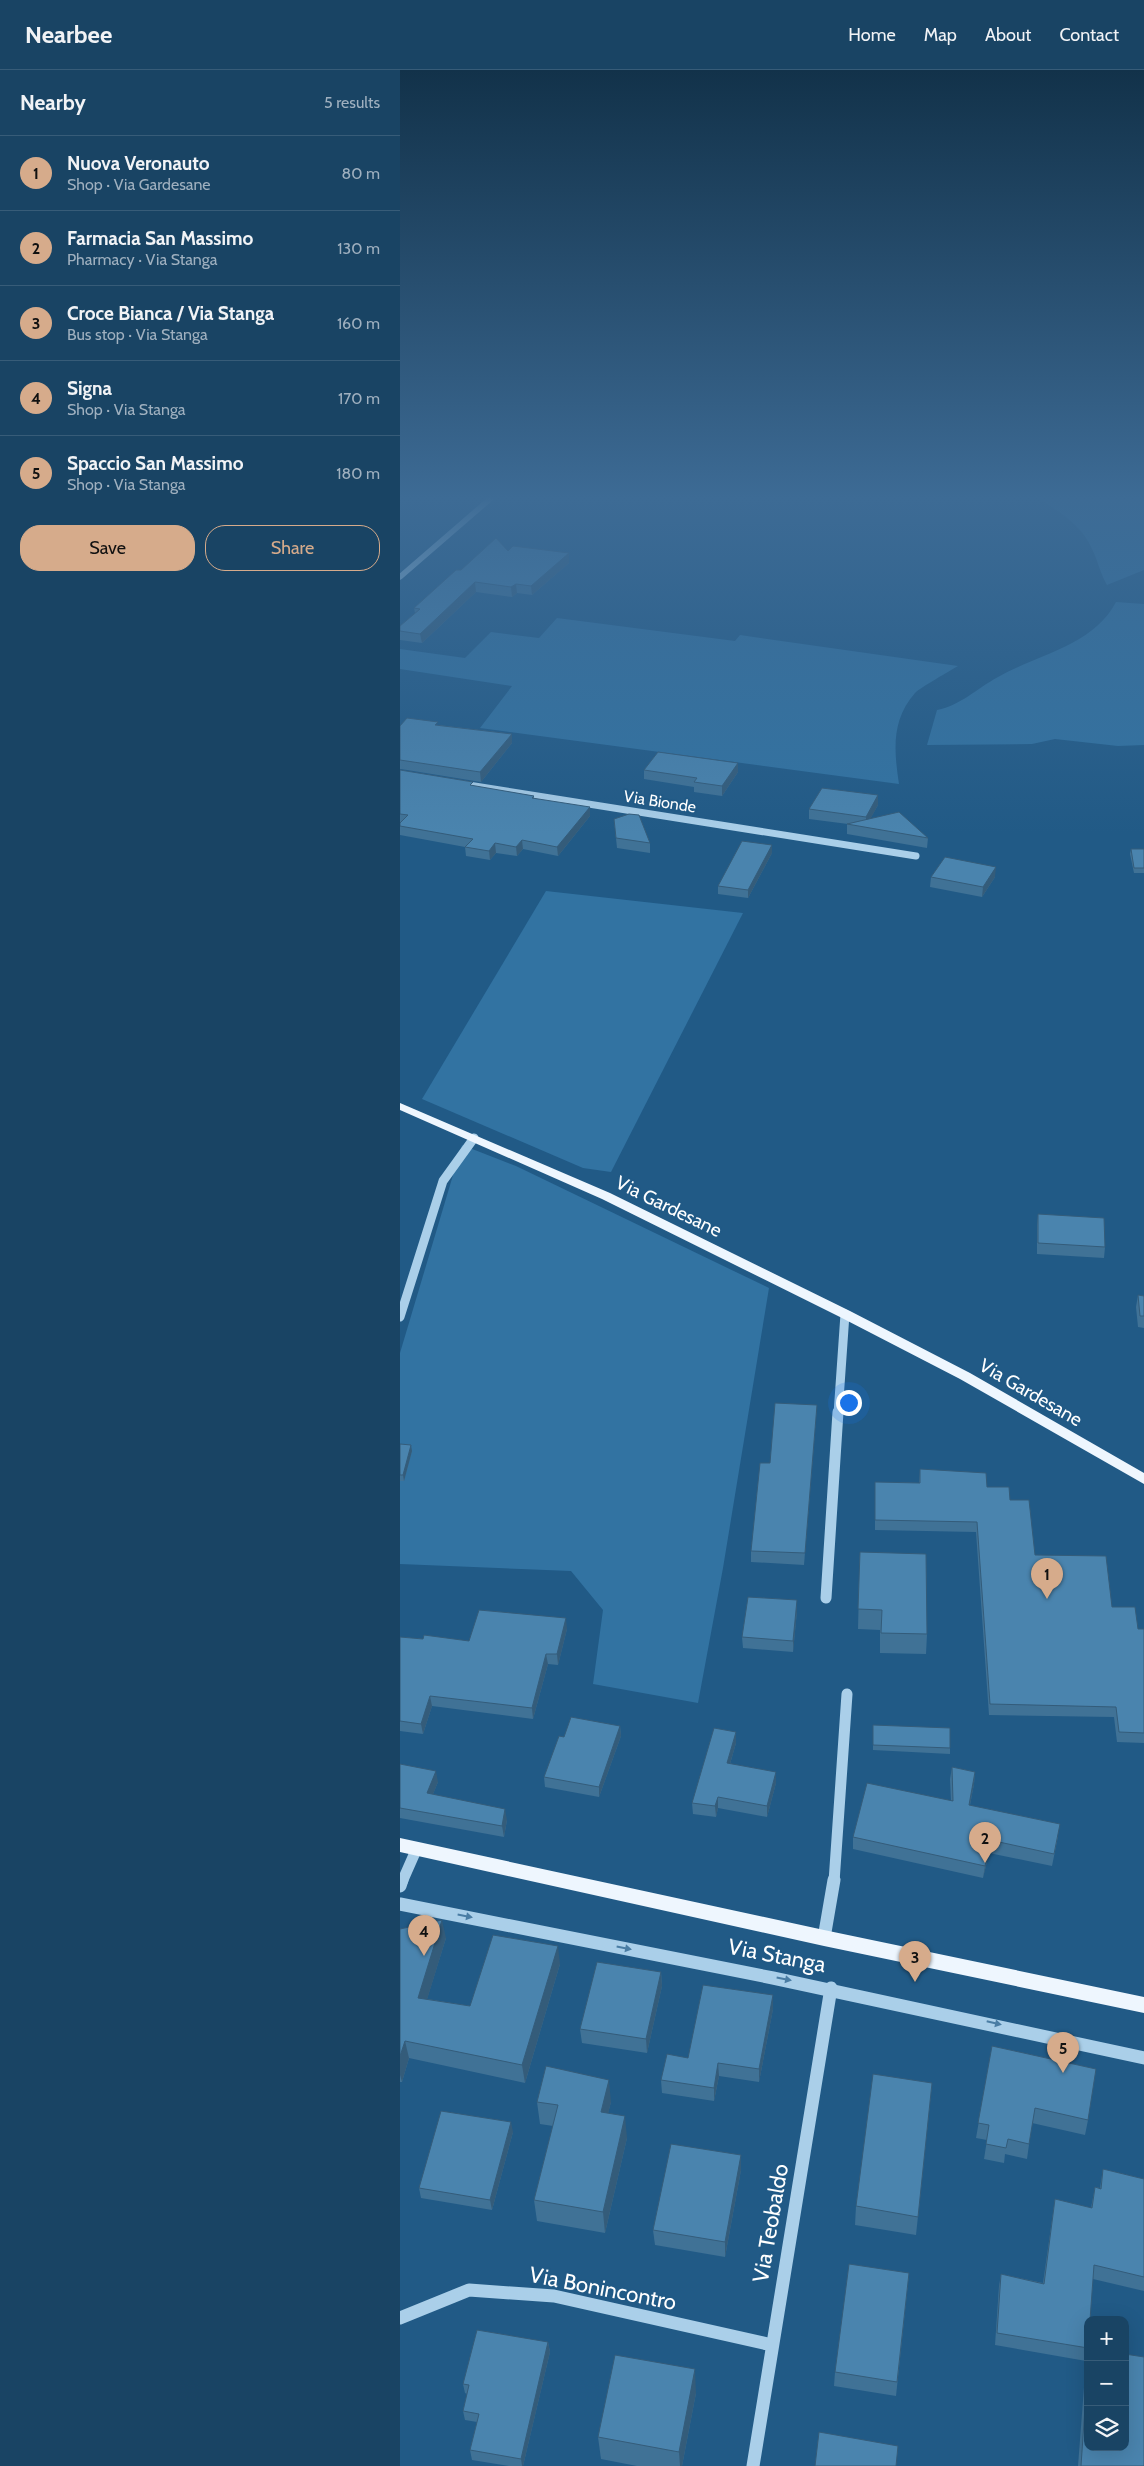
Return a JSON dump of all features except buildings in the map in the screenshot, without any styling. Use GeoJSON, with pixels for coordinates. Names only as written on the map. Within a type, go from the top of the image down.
{"type":"FeatureCollection","features":[{"type":"Feature","properties":{"kind":"main road","name":"Via Gardesane"},"geometry":{"type":"LineString","coordinates":[[400,1106],[606,1196],[845,1314],[965,1376],[1144,1479]]}},
{"type":"Feature","properties":{"kind":"main road","name":"Via Stanga"},"geometry":{"type":"LineString","coordinates":[[408,1847],[824,1938],[1144,2005]]}},
{"type":"Feature","properties":{"kind":"street","name":"Via Bionde"},"geometry":{"type":"LineString","coordinates":[[458,783],[916,856]]}},
{"type":"Feature","properties":{"kind":"street"},"geometry":{"type":"LineString","coordinates":[[400,1318],[443,1181],[474,1138]]}},
{"type":"Feature","properties":{"kind":"street"},"geometry":{"type":"LineString","coordinates":[[826,1598],[845,1314]]}},
{"type":"Feature","properties":{"kind":"street","name":"Via Stanga"},"geometry":{"type":"LineString","coordinates":[[824,1938],[833,1895],[847,1694]]}},
{"type":"Feature","properties":{"kind":"street"},"geometry":{"type":"LineString","coordinates":[[400,1886],[408,1847]]}},
{"type":"Feature","properties":{"kind":"street","name":"Via Stanga"},"geometry":{"type":"LineString","coordinates":[[400,1904],[831,1988],[955,2014],[1144,2058]]}},
{"type":"Feature","properties":{"kind":"street","name":"Via Teobaldo"},"geometry":{"type":"LineString","coordinates":[[753,2466],[831,1988]]}},
{"type":"Feature","properties":{"kind":"street","name":"Via Bonincontro"},"geometry":{"type":"LineString","coordinates":[[400,2318],[469,2290],[554,2296],[772,2345]]}},
{"type":"Feature","properties":{"kind":"shaded area"},"geometry":{"type":"Polygon","coordinates":[[[1110,611],[1144,611],[1144,745],[1118,746],[1055,739],[1032,744],[927,745],[937,710],[961,701],[1014,669],[1079,639],[1106,617],[1110,611]]]}},
{"type":"Feature","properties":{"kind":"shaded area"},"geometry":{"type":"Polygon","coordinates":[[[557,618],[735,641],[740,635],[958,666],[915,693],[907,703],[898,725],[896,736],[899,784],[480,728],[512,686],[400,669],[400,649],[465,658],[491,632],[539,638],[557,618]]]}},
{"type":"Feature","properties":{"kind":"shaded area"},"geometry":{"type":"Polygon","coordinates":[[[546,891],[743,913],[611,1172],[583,1168],[422,1099],[546,891]]]}},
{"type":"Feature","properties":{"kind":"shaded area"},"geometry":{"type":"Polygon","coordinates":[[[462,1145],[516,1166],[769,1288],[723,1568],[698,1703],[593,1684],[603,1610],[571,1571],[400,1564],[400,1353],[462,1145]]]}},
{"type":"Feature","properties":{"kind":"place","name":"Nuova Veronauto"},"geometry":{"type":"Point","coordinates":[1047,1599]}},
{"type":"Feature","properties":{"kind":"place","name":"Farmacia San Massimo"},"geometry":{"type":"Point","coordinates":[985,1863]}},
{"type":"Feature","properties":{"kind":"place","name":"Signa"},"geometry":{"type":"Point","coordinates":[424,1956]}},
{"type":"Feature","properties":{"kind":"place","name":"Croce Bianca / Via Stanga"},"geometry":{"type":"Point","coordinates":[915,1982]}},
{"type":"Feature","properties":{"kind":"place","name":"Spaccio San Massimo"},"geometry":{"type":"Point","coordinates":[1063,2073]}}]}
